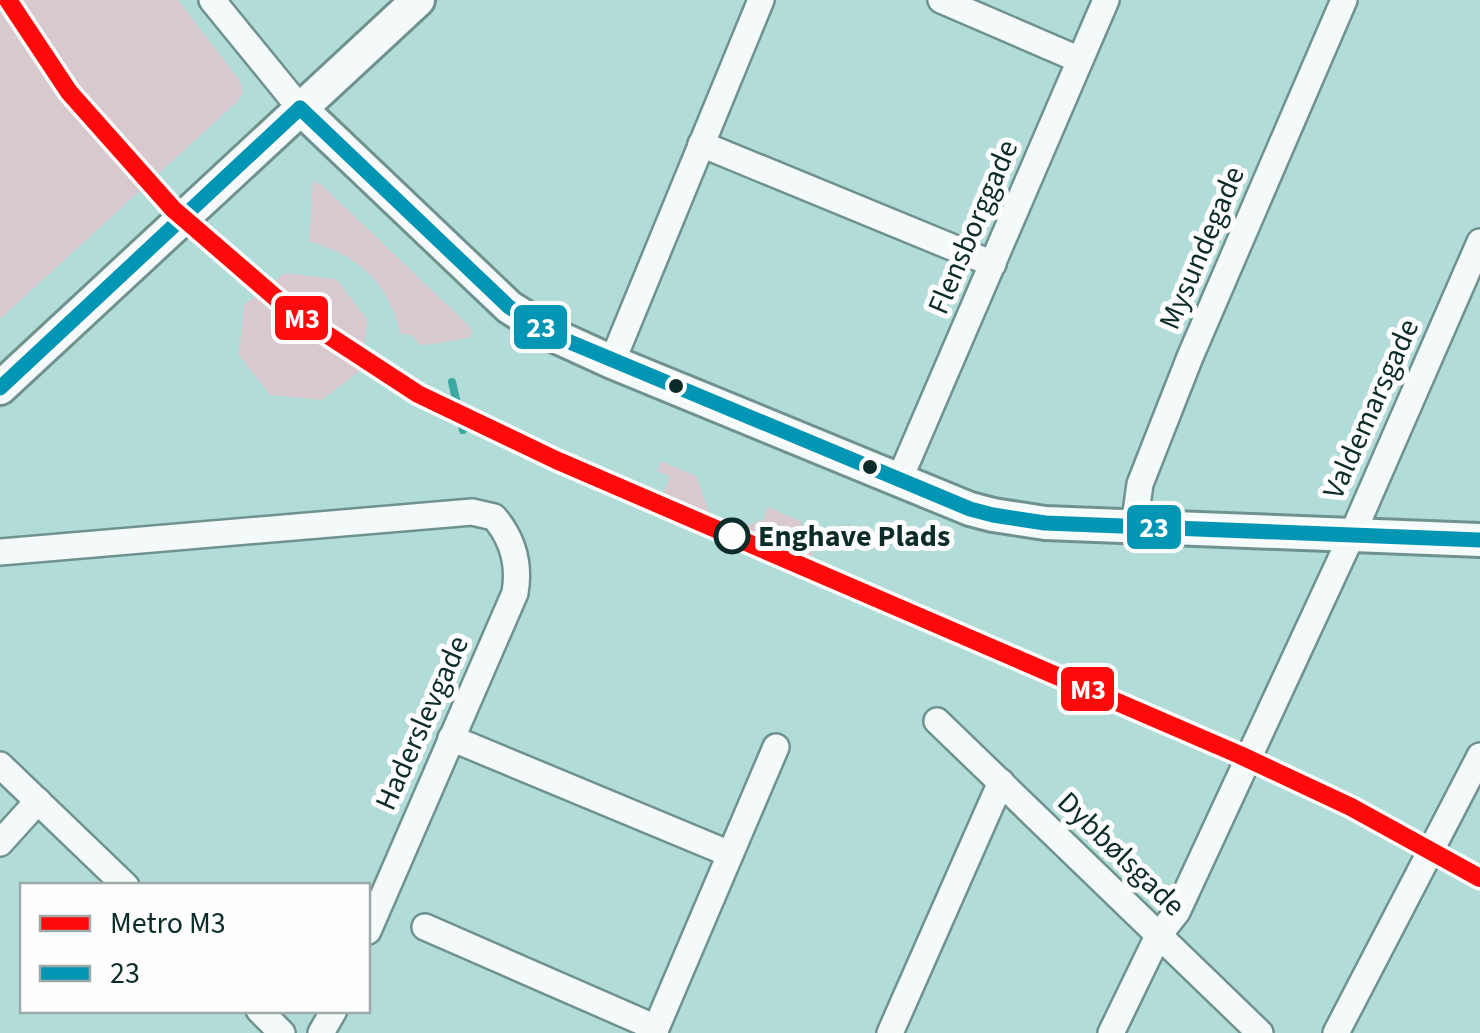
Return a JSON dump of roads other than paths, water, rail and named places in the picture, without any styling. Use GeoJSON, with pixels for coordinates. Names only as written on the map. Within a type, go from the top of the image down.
{"type":"FeatureCollection","features":[{"type":"Feature","properties":{"kind":"street"},"geometry":{"type":"LineString","coordinates":[[212,0],[300,108],[520,316],[553,336],[612,362],[970,509],[1045,523],[1480,540]]}},
{"type":"Feature","properties":{"kind":"street"},"geometry":{"type":"LineString","coordinates":[[0,388],[418,0]]}},
{"type":"Feature","properties":{"kind":"street"},"geometry":{"type":"LineString","coordinates":[[612,362],[761,0]]}},
{"type":"Feature","properties":{"kind":"street"},"geometry":{"type":"LineString","coordinates":[[941,0],[1080,60]]}},
{"type":"Feature","properties":{"kind":"street","name":"Flensborggade"},"geometry":{"type":"LineString","coordinates":[[900,478],[1106,0]]}},
{"type":"Feature","properties":{"kind":"street","name":"Mysundegade"},"geometry":{"type":"LineString","coordinates":[[1134,527],[1140,484],[1190,357],[1344,0]]}},
{"type":"Feature","properties":{"kind":"street"},"geometry":{"type":"LineString","coordinates":[[701,144],[993,264]]}},
{"type":"Feature","properties":{"kind":"street","name":"Valdemarsgade"},"geometry":{"type":"LineString","coordinates":[[1111,1033],[1158,936],[1177,912],[1352,535],[1480,242]]}},
{"type":"Feature","properties":{"kind":"street","name":"Haderslevgade"},"geometry":{"type":"LineString","coordinates":[[0,552],[472,512],[494,516],[509,539],[518,575],[514,593],[370,925]]}},
{"type":"Feature","properties":{"kind":"street","name":"Dybbølsgade"},"geometry":{"type":"LineString","coordinates":[[936,721],[1260,1033]]}},
{"type":"Feature","properties":{"kind":"street"},"geometry":{"type":"LineString","coordinates":[[451,738],[730,854]]}},
{"type":"Feature","properties":{"kind":"street"},"geometry":{"type":"LineString","coordinates":[[425,927],[655,1030],[776,747]]}},
{"type":"Feature","properties":{"kind":"street"},"geometry":{"type":"LineString","coordinates":[[1336,1033],[1480,756]]}},
{"type":"Feature","properties":{"kind":"street"},"geometry":{"type":"LineString","coordinates":[[0,765],[123,883]]}},
{"type":"Feature","properties":{"kind":"street"},"geometry":{"type":"LineString","coordinates":[[890,1033],[1000,782]]}},
{"type":"Feature","properties":{"kind":"street"},"geometry":{"type":"LineString","coordinates":[[0,842],[38,801]]}},
{"type":"Feature","properties":{"kind":"street"},"geometry":{"type":"LineString","coordinates":[[262,1013],[282,1033]]}},
{"type":"Feature","properties":{"kind":"waterway"},"geometry":{"type":"LineString","coordinates":[[452,382],[463,430]]}},
{"type":"Feature","properties":{"kind":"metro line","name":"M3"},"geometry":{"type":"LineString","coordinates":[[8,0],[69,92],[173,209],[291,311],[418,394],[556,460],[1240,755],[1351,807],[1480,878]]}},
{"type":"Feature","properties":{"kind":"place","name":"Enghave Plads"},"geometry":{"type":"Point","coordinates":[732,536]}}]}
